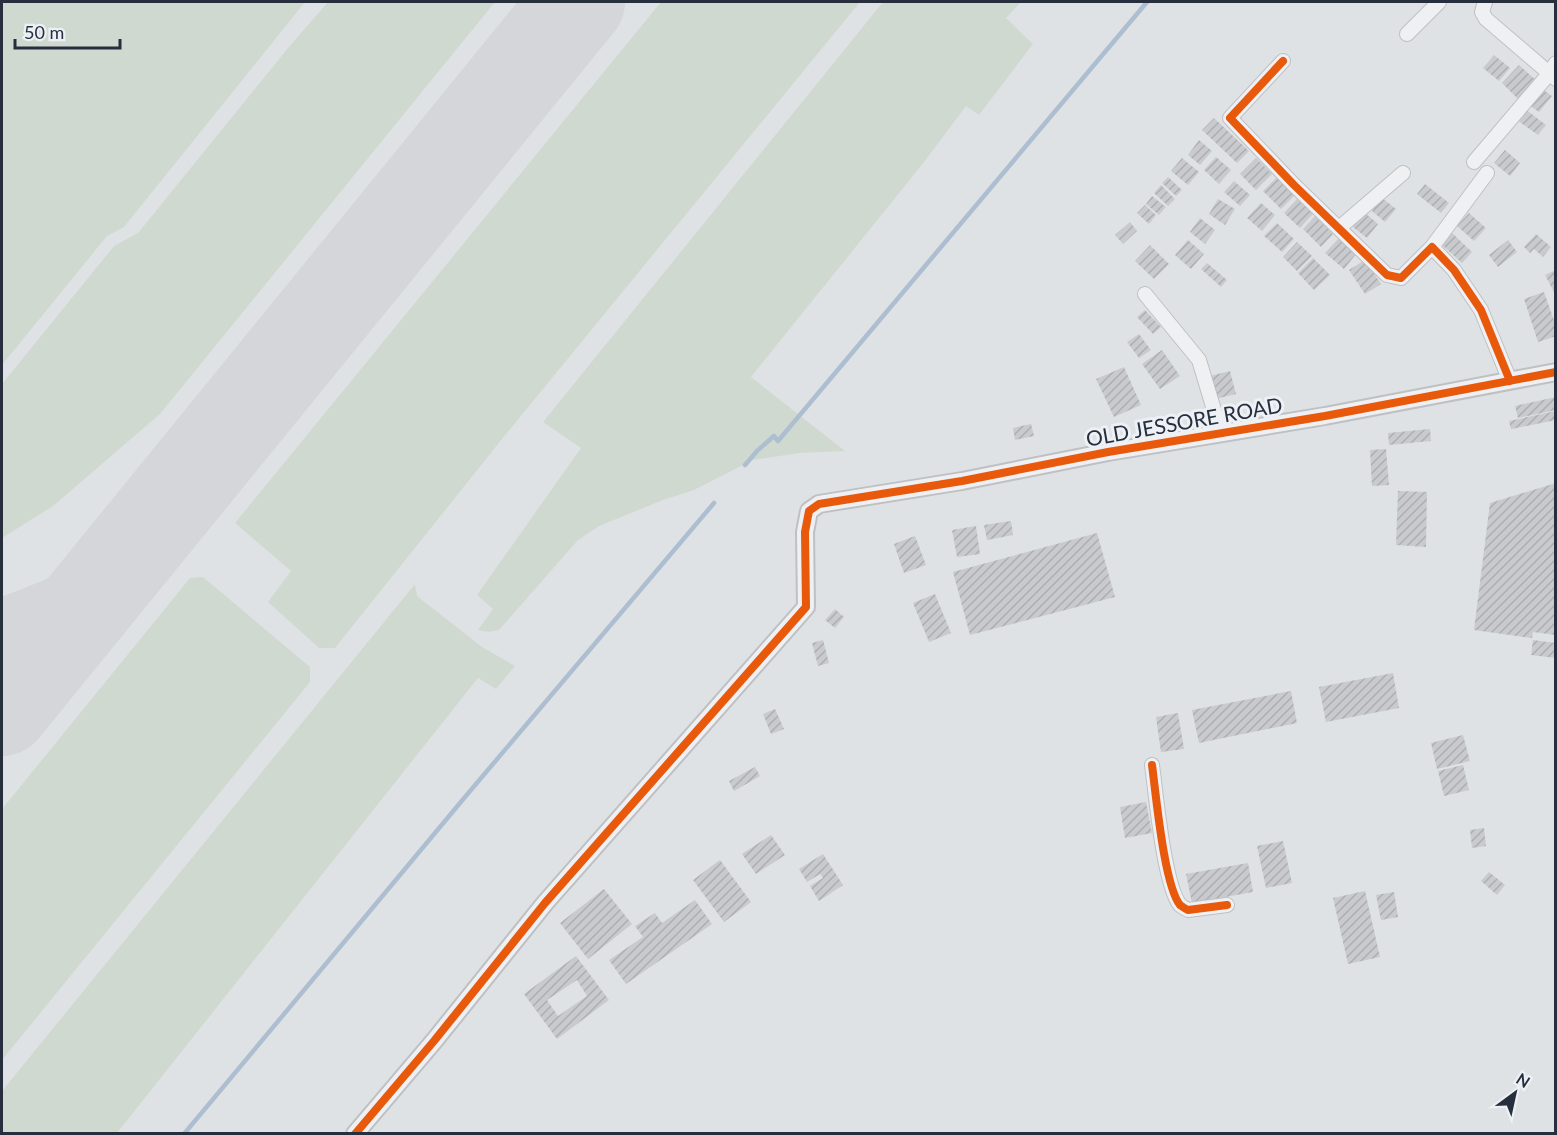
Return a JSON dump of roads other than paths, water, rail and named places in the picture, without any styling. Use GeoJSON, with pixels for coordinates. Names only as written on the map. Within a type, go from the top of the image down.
{"type":"FeatureCollection","features":[{"type":"Feature","properties":{"kind":"street"},"geometry":{"type":"LineString","coordinates":[[1407,34],[1438,2]]}},
{"type":"Feature","properties":{"kind":"street"},"geometry":{"type":"LineString","coordinates":[[1474,162],[1553,72],[1486,19],[1482,12],[1485,2]]}},
{"type":"Feature","properties":{"kind":"street"},"geometry":{"type":"LineString","coordinates":[[1282,61],[1230,118],[1387,275],[1401,278],[1432,247],[1487,173]]}},
{"type":"Feature","properties":{"kind":"street"},"geometry":{"type":"LineString","coordinates":[[1339,228],[1403,173]]}},
{"type":"Feature","properties":{"kind":"street"},"geometry":{"type":"LineString","coordinates":[[1432,247],[1454,270],[1481,310],[1510,381]]}},
{"type":"Feature","properties":{"kind":"street"},"geometry":{"type":"LineString","coordinates":[[1145,294],[1199,360],[1221,433]]}},
{"type":"Feature","properties":{"kind":"street","name":"OLD JESSORE ROAD"},"geometry":{"type":"LineString","coordinates":[[354,1134],[434,1041],[545,903],[806,607],[805,532],[809,511],[819,504],[962,482],[1108,452],[1325,416],[1556,372]]}},
{"type":"Feature","properties":{"kind":"street"},"geometry":{"type":"LineString","coordinates":[[1152,765],[1165,859],[1172,887],[1180,905],[1188,910],[1227,905]]}},
{"type":"Feature","properties":{"kind":"waterway"},"geometry":{"type":"LineString","coordinates":[[745,465],[774,436],[778,441],[1147,2]]}},
{"type":"Feature","properties":{"kind":"waterway"},"geometry":{"type":"LineString","coordinates":[[184,1134],[714,503]]}}]}
